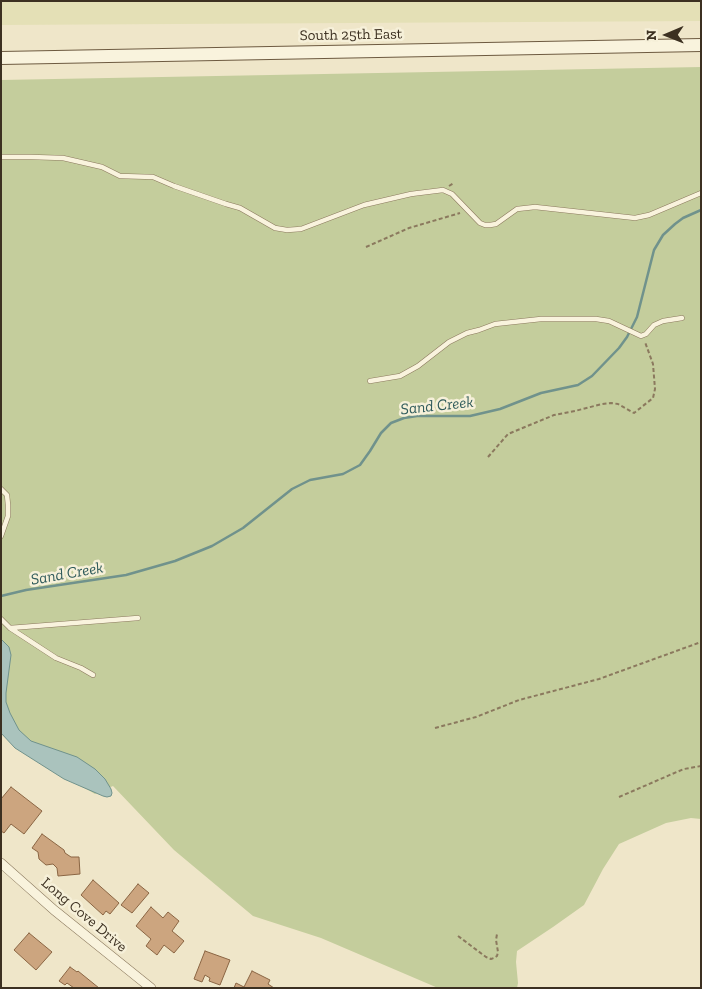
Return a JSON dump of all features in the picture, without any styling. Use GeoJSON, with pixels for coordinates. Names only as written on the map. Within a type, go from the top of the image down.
{"type":"FeatureCollection","features":[{"type":"Feature","properties":{"kind":"main road","name":"South 25th East"},"geometry":{"type":"LineString","coordinates":[[1,58],[701,45]]}},
{"type":"Feature","properties":{"kind":"street","name":"Long Cove Drive"},"geometry":{"type":"LineString","coordinates":[[1,863],[54,910],[151,988]]}},
{"type":"Feature","properties":{"kind":"lane"},"geometry":{"type":"LineString","coordinates":[[1,157],[63,158],[102,167],[120,176],[152,177],[240,208],[275,228],[287,230],[301,229],[364,205],[411,194],[442,190],[452,194],[480,223],[485,225],[496,224],[517,209],[535,206],[635,218],[649,215],[701,194]]}},
{"type":"Feature","properties":{"kind":"lane"},"geometry":{"type":"LineString","coordinates":[[370,382],[400,376],[418,366],[449,342],[467,333],[495,324],[541,319],[596,319],[609,321],[641,335],[646,334],[654,325],[663,320],[682,318]]}},
{"type":"Feature","properties":{"kind":"lane"},"geometry":{"type":"LineString","coordinates":[[1,489],[7,495],[8,516],[1,536]]}},
{"type":"Feature","properties":{"kind":"lane"},"geometry":{"type":"LineString","coordinates":[[10,628],[138,618]]}},
{"type":"Feature","properties":{"kind":"lane"},"geometry":{"type":"LineString","coordinates":[[1,619],[10,628],[56,658],[81,668],[93,676]]}},
{"type":"Feature","properties":{"kind":"path"},"geometry":{"type":"LineString","coordinates":[[366,247],[409,228],[468,211]]}},
{"type":"Feature","properties":{"kind":"path"},"geometry":{"type":"LineString","coordinates":[[488,457],[508,434],[554,414],[611,403],[618,404],[634,413],[654,398],[653,364],[641,335]]}},
{"type":"Feature","properties":{"kind":"path"},"geometry":{"type":"LineString","coordinates":[[435,728],[476,717],[519,700],[600,679],[701,642]]}},
{"type":"Feature","properties":{"kind":"path"},"geometry":{"type":"LineString","coordinates":[[619,797],[684,769],[701,766]]}},
{"type":"Feature","properties":{"kind":"path"},"geometry":{"type":"LineString","coordinates":[[458,936],[491,959],[497,956],[498,952],[497,934]]}},
{"type":"Feature","properties":{"kind":"shaded area"},"geometry":{"type":"Polygon","coordinates":[[[1,1],[701,1],[701,21],[1,25],[1,1]]]}},
{"type":"Feature","properties":{"kind":"green space"},"geometry":{"type":"Polygon","coordinates":[[[701,67],[701,819],[691,818],[666,823],[619,844],[584,905],[517,951],[517,988],[438,988],[321,938],[253,916],[174,850],[113,786],[95,794],[26,754],[1,725],[1,80],[701,67]]]}},
{"type":"Feature","properties":{"kind":"water"},"geometry":{"type":"Polygon","coordinates":[[[1,639],[9,647],[11,655],[6,702],[19,730],[31,741],[77,757],[95,769],[105,779],[111,789],[111,796],[103,796],[64,779],[15,748],[1,733],[1,639]]]}},
{"type":"Feature","properties":{"kind":"building"},"geometry":{"type":"Polygon","coordinates":[[[11,787],[42,811],[24,834],[11,824],[4,833],[1,831],[1,799],[11,787]]]}},
{"type":"Feature","properties":{"kind":"building"},"geometry":{"type":"Polygon","coordinates":[[[42,834],[71,857],[79,857],[80,874],[58,876],[57,868],[53,864],[46,865],[39,859],[38,852],[32,848],[42,834]]]}},
{"type":"Feature","properties":{"kind":"building"},"geometry":{"type":"Polygon","coordinates":[[[93,880],[119,903],[110,914],[106,911],[103,915],[81,895],[93,880]]]}},
{"type":"Feature","properties":{"kind":"building"},"geometry":{"type":"Polygon","coordinates":[[[138,884],[149,893],[132,913],[121,905],[138,884]]]}},
{"type":"Feature","properties":{"kind":"building"},"geometry":{"type":"Polygon","coordinates":[[[151,907],[163,918],[168,912],[179,921],[172,931],[184,941],[174,953],[164,945],[157,955],[146,946],[151,939],[136,926],[151,907]]]}},
{"type":"Feature","properties":{"kind":"building"},"geometry":{"type":"Polygon","coordinates":[[[29,933],[52,952],[36,970],[14,950],[29,933]]]}},
{"type":"Feature","properties":{"kind":"building"},"geometry":{"type":"Polygon","coordinates":[[[205,951],[230,960],[220,985],[209,981],[210,978],[205,975],[202,982],[194,979],[205,951]]]}},
{"type":"Feature","properties":{"kind":"building"},"geometry":{"type":"Polygon","coordinates":[[[70,967],[99,988],[74,988],[67,983],[65,985],[59,981],[70,967]]]}},
{"type":"Feature","properties":{"kind":"building"},"geometry":{"type":"Polygon","coordinates":[[[252,971],[270,980],[268,984],[274,988],[234,988],[236,983],[244,987],[252,971]]]}},
{"type":"Feature","properties":{"kind":"waterway","name":"Sand Creek"},"geometry":{"type":"LineString","coordinates":[[1,596],[26,590],[126,575],[175,561],[212,546],[243,528],[292,489],[310,480],[343,474],[360,465],[381,433],[391,423],[404,418],[417,416],[470,416],[500,409],[541,393],[578,385],[592,376],[627,337],[637,317],[654,250],[663,235],[683,218],[701,210]]}}]}
